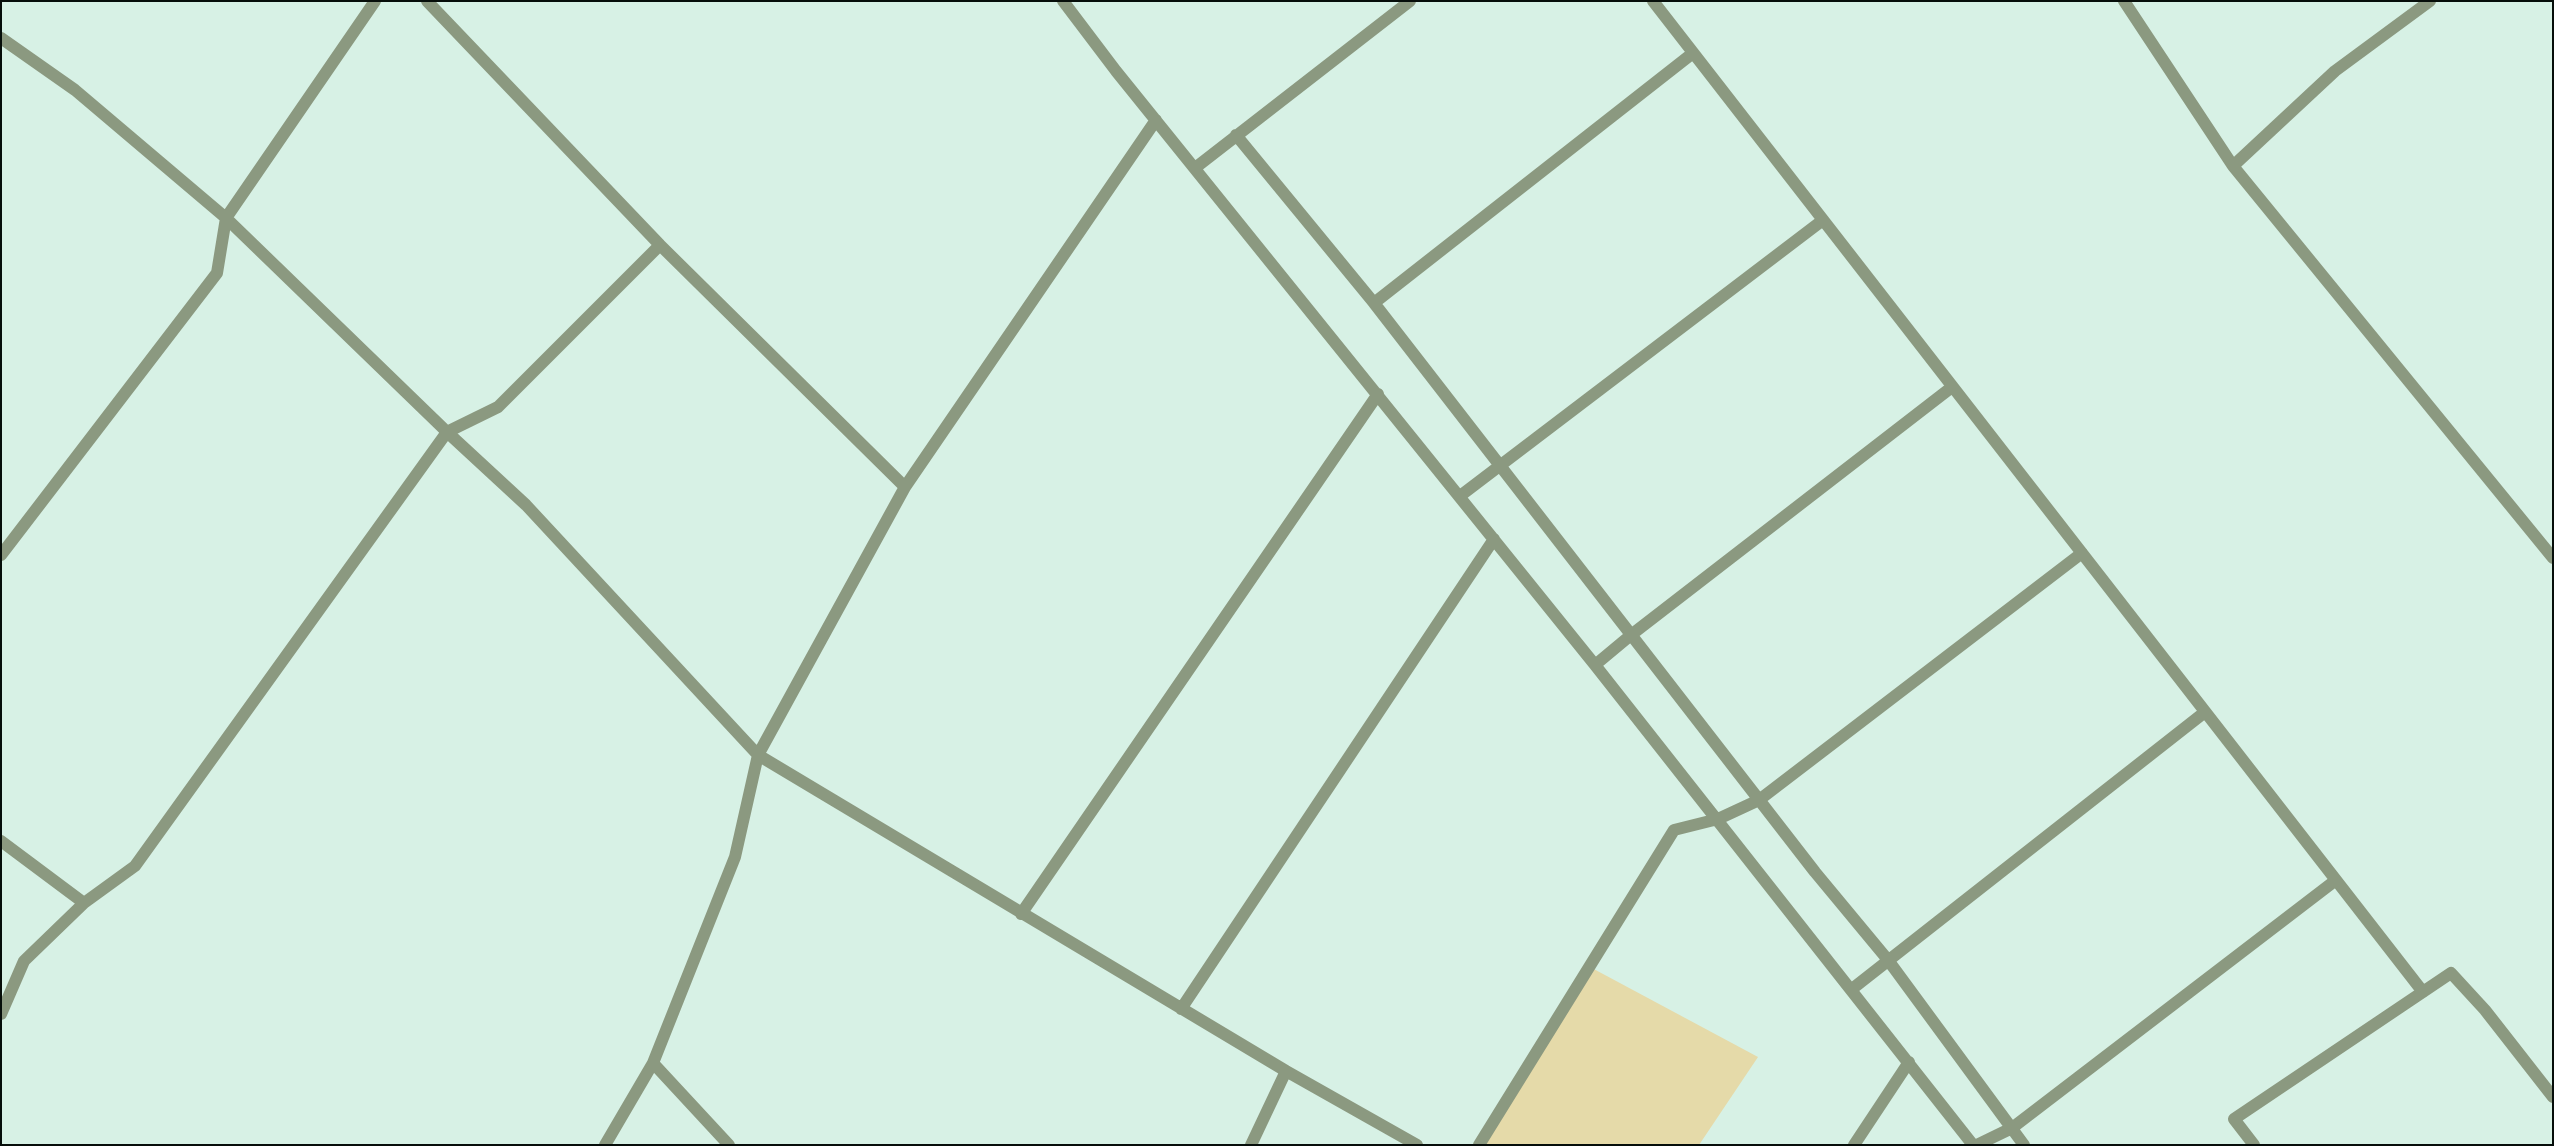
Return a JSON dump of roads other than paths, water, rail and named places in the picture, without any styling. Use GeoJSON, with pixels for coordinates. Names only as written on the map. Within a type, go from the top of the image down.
{"type":"FeatureCollection","features":[{"type":"Feature","properties":{"kind":"street"},"geometry":{"type":"LineString","coordinates":[[1,556],[217,273],[226,218],[375,1]]}},
{"type":"Feature","properties":{"kind":"street"},"geometry":{"type":"LineString","coordinates":[[427,1],[660,245],[906,487]]}},
{"type":"Feature","properties":{"kind":"street"},"geometry":{"type":"LineString","coordinates":[[1063,1],[1156,120],[1718,819],[1973,1145]]}},
{"type":"Feature","properties":{"kind":"street"},"geometry":{"type":"LineString","coordinates":[[1195,168],[1410,1]]}},
{"type":"Feature","properties":{"kind":"street"},"geometry":{"type":"LineString","coordinates":[[1653,1],[2423,992]]}},
{"type":"Feature","properties":{"kind":"street"},"geometry":{"type":"LineString","coordinates":[[2124,1],[2233,166],[2553,558]]}},
{"type":"Feature","properties":{"kind":"street"},"geometry":{"type":"LineString","coordinates":[[2233,166],[2335,71],[2430,1]]}},
{"type":"Feature","properties":{"kind":"street"},"geometry":{"type":"LineString","coordinates":[[1,38],[75,90],[226,218],[526,505],[758,755],[1181,1009],[1286,1071],[1418,1145]]}},
{"type":"Feature","properties":{"kind":"street"},"geometry":{"type":"LineString","coordinates":[[1374,303],[1693,53]]}},
{"type":"Feature","properties":{"kind":"street"},"geometry":{"type":"LineString","coordinates":[[605,1145],[653,1063],[734,857],[758,755],[906,487],[1156,120]]}},
{"type":"Feature","properties":{"kind":"street"},"geometry":{"type":"LineString","coordinates":[[1236,135],[1374,303],[1815,872],[1888,960],[2024,1145]]}},
{"type":"Feature","properties":{"kind":"street"},"geometry":{"type":"LineString","coordinates":[[1460,496],[1501,467],[1823,220]]}},
{"type":"Feature","properties":{"kind":"street"},"geometry":{"type":"LineString","coordinates":[[1,1014],[24,961],[84,903],[135,866],[448,432],[498,407],[660,245]]}},
{"type":"Feature","properties":{"kind":"street"},"geometry":{"type":"LineString","coordinates":[[1595,665],[1631,634],[1952,387]]}},
{"type":"Feature","properties":{"kind":"street"},"geometry":{"type":"LineString","coordinates":[[1021,914],[1378,394]]}},
{"type":"Feature","properties":{"kind":"street"},"geometry":{"type":"LineString","coordinates":[[1181,1009],[1494,539]]}},
{"type":"Feature","properties":{"kind":"street"},"geometry":{"type":"LineString","coordinates":[[1479,1145],[1674,830],[1718,819],[1759,800],[2082,553]]}},
{"type":"Feature","properties":{"kind":"street"},"geometry":{"type":"LineString","coordinates":[[1852,989],[2205,712]]}},
{"type":"Feature","properties":{"kind":"street"},"geometry":{"type":"LineString","coordinates":[[1,841],[84,903]]}},
{"type":"Feature","properties":{"kind":"street"},"geometry":{"type":"LineString","coordinates":[[1977,1145],[2012,1128],[2336,880]]}},
{"type":"Feature","properties":{"kind":"street"},"geometry":{"type":"LineString","coordinates":[[2254,1145],[2234,1118],[2451,973],[2485,1010],[2553,1097]]}},
{"type":"Feature","properties":{"kind":"street"},"geometry":{"type":"LineString","coordinates":[[1854,1145],[1909,1062]]}},
{"type":"Feature","properties":{"kind":"street"},"geometry":{"type":"LineString","coordinates":[[653,1063],[729,1145]]}},
{"type":"Feature","properties":{"kind":"street"},"geometry":{"type":"LineString","coordinates":[[1251,1145],[1286,1071]]}}]}
